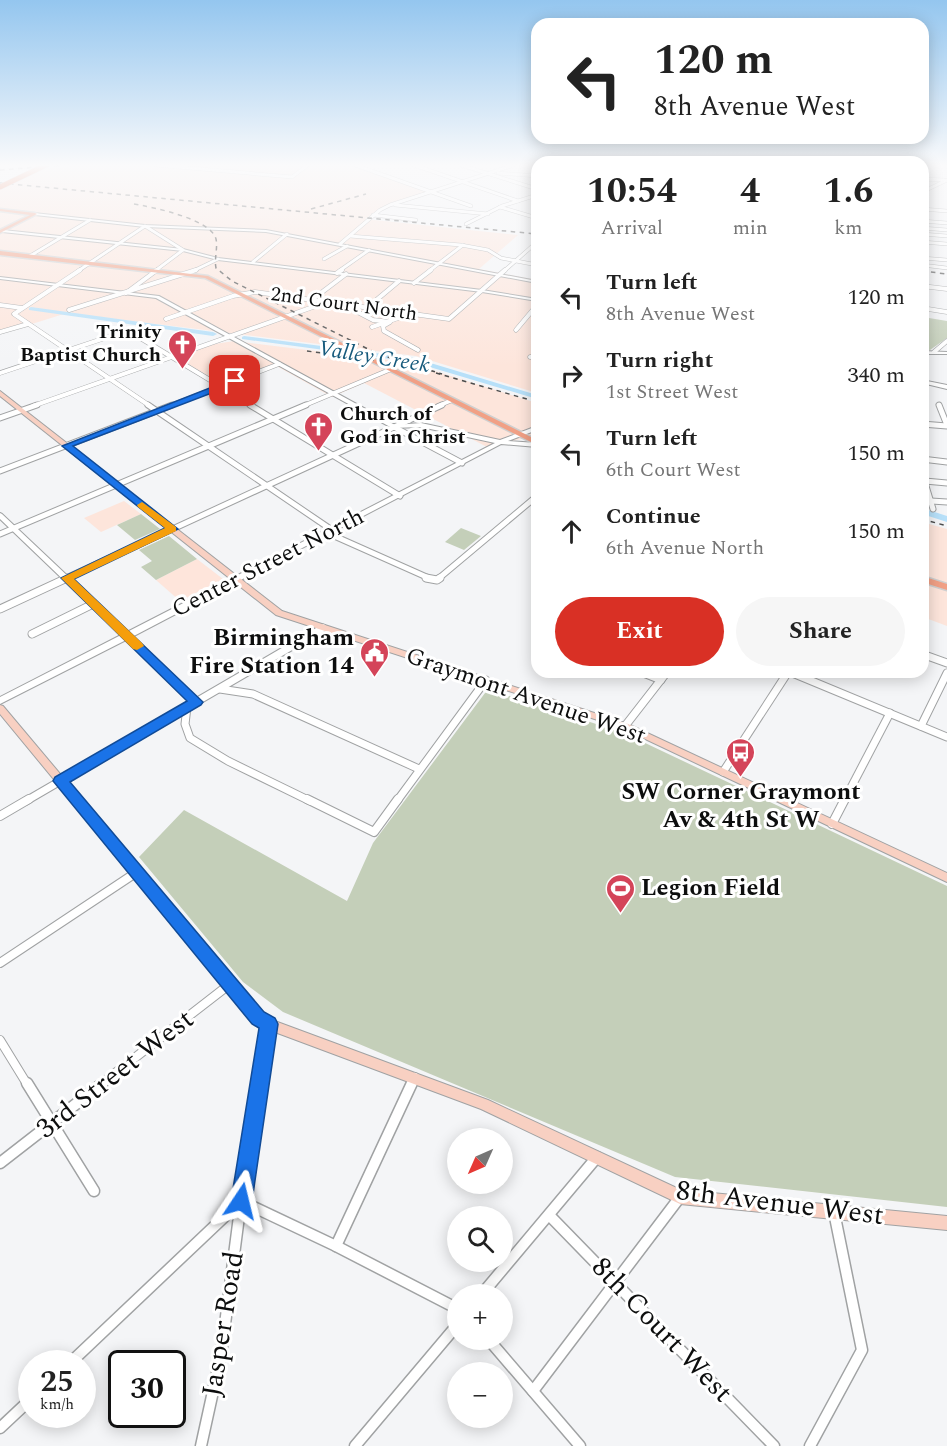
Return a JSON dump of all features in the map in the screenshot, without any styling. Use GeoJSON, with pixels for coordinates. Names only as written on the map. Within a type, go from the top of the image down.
{"type":"FeatureCollection","features":[{"type":"Feature","properties":{"kind":"main road"},"geometry":{"type":"LineString","coordinates":[[0,253],[206,277],[531,441]]}},
{"type":"Feature","properties":{"kind":"main road","name":"Graymont Avenue West"},"geometry":{"type":"LineString","coordinates":[[0,393],[279,613],[625,726],[947,878]]}},
{"type":"Feature","properties":{"kind":"main road"},"geometry":{"type":"LineString","coordinates":[[929,581],[947,587]]}},
{"type":"Feature","properties":{"kind":"main road","name":"8th Avenue West"},"geometry":{"type":"LineString","coordinates":[[0,708],[258,1018],[268,1024],[484,1104],[680,1197],[947,1223]]}},
{"type":"Feature","properties":{"kind":"street"},"geometry":{"type":"LineString","coordinates":[[16,232],[183,250],[218,259],[531,299]]}},
{"type":"Feature","properties":{"kind":"street"},"geometry":{"type":"LineString","coordinates":[[30,256],[69,232]]}},
{"type":"Feature","properties":{"kind":"street"},"geometry":{"type":"LineString","coordinates":[[136,232],[14,314],[329,528],[332,536],[428,579],[437,580],[453,568],[531,501]]}},
{"type":"Feature","properties":{"kind":"street"},"geometry":{"type":"LineString","coordinates":[[155,232],[183,250]]}},
{"type":"Feature","properties":{"kind":"street"},"geometry":{"type":"LineString","coordinates":[[275,232],[531,281]]}},
{"type":"Feature","properties":{"kind":"street"},"geometry":{"type":"LineString","coordinates":[[340,244],[354,232]]}},
{"type":"Feature","properties":{"kind":"street"},"geometry":{"type":"LineString","coordinates":[[253,262],[287,234]]}},
{"type":"Feature","properties":{"kind":"street"},"geometry":{"type":"LineString","coordinates":[[929,235],[947,237]]}},
{"type":"Feature","properties":{"kind":"street"},"geometry":{"type":"LineString","coordinates":[[350,236],[463,245],[488,250],[501,258],[531,264]]}},
{"type":"Feature","properties":{"kind":"street"},"geometry":{"type":"LineString","coordinates":[[929,244],[947,245]]}},
{"type":"Feature","properties":{"kind":"street"},"geometry":{"type":"LineString","coordinates":[[414,283],[463,245]]}},
{"type":"Feature","properties":{"kind":"street"},"geometry":{"type":"LineString","coordinates":[[324,259],[346,246]]}},
{"type":"Feature","properties":{"kind":"street"},"geometry":{"type":"LineString","coordinates":[[482,291],[531,247]]}},
{"type":"Feature","properties":{"kind":"street"},"geometry":{"type":"LineString","coordinates":[[126,293],[183,250]]}},
{"type":"Feature","properties":{"kind":"street"},"geometry":{"type":"LineString","coordinates":[[337,273],[369,250]]}},
{"type":"Feature","properties":{"kind":"street"},"geometry":{"type":"LineString","coordinates":[[69,310],[186,274],[218,259]]}},
{"type":"Feature","properties":{"kind":"street"},"geometry":{"type":"LineString","coordinates":[[929,259],[947,260]]}},
{"type":"Feature","properties":{"kind":"street"},"geometry":{"type":"LineString","coordinates":[[929,266],[947,268]]}},
{"type":"Feature","properties":{"kind":"street"},"geometry":{"type":"LineString","coordinates":[[313,299],[346,274]]}},
{"type":"Feature","properties":{"kind":"street"},"geometry":{"type":"LineString","coordinates":[[0,278],[157,297],[462,464]]}},
{"type":"Feature","properties":{"kind":"street"},"geometry":{"type":"LineString","coordinates":[[368,307],[399,281]]}},
{"type":"Feature","properties":{"kind":"street"},"geometry":{"type":"LineString","coordinates":[[134,286],[154,284]]}},
{"type":"Feature","properties":{"kind":"street"},"geometry":{"type":"LineString","coordinates":[[929,286],[947,288]]}},
{"type":"Feature","properties":{"kind":"street","name":"2nd Court North"},"geometry":{"type":"LineString","coordinates":[[166,319],[239,294],[255,292],[449,319],[482,291]]}},
{"type":"Feature","properties":{"kind":"street"},"geometry":{"type":"LineString","coordinates":[[0,418],[330,302]]}},
{"type":"Feature","properties":{"kind":"street"},"geometry":{"type":"LineString","coordinates":[[342,303],[373,320],[390,322]]}},
{"type":"Feature","properties":{"kind":"street"},"geometry":{"type":"LineString","coordinates":[[0,305],[22,308]]}},
{"type":"Feature","properties":{"kind":"street"},"geometry":{"type":"LineString","coordinates":[[929,309],[947,312]]}},
{"type":"Feature","properties":{"kind":"street"},"geometry":{"type":"LineString","coordinates":[[516,330],[531,312]]}},
{"type":"Feature","properties":{"kind":"street"},"geometry":{"type":"LineString","coordinates":[[372,327],[410,314]]}},
{"type":"Feature","properties":{"kind":"street"},"geometry":{"type":"LineString","coordinates":[[390,322],[383,326],[384,331],[418,350]]}},
{"type":"Feature","properties":{"kind":"street"},"geometry":{"type":"LineString","coordinates":[[0,332],[28,324]]}},
{"type":"Feature","properties":{"kind":"street"},"geometry":{"type":"LineString","coordinates":[[0,373],[67,350],[127,332],[132,333],[400,495]]}},
{"type":"Feature","properties":{"kind":"street"},"geometry":{"type":"LineString","coordinates":[[929,352],[947,341]]}},
{"type":"Feature","properties":{"kind":"street"},"geometry":{"type":"LineString","coordinates":[[929,353],[947,353]]}},
{"type":"Feature","properties":{"kind":"street"},"geometry":{"type":"LineString","coordinates":[[0,471],[279,364]]}},
{"type":"Feature","properties":{"kind":"street"},"geometry":{"type":"LineString","coordinates":[[0,534],[389,370]]}},
{"type":"Feature","properties":{"kind":"street"},"geometry":{"type":"LineString","coordinates":[[929,383],[947,387]]}},
{"type":"Feature","properties":{"kind":"street"},"geometry":{"type":"LineString","coordinates":[[0,609],[450,401]]}},
{"type":"Feature","properties":{"kind":"street"},"geometry":{"type":"LineString","coordinates":[[929,424],[947,425],[945,415],[939,405]]}},
{"type":"Feature","properties":{"kind":"street"},"geometry":{"type":"LineString","coordinates":[[394,427],[429,426],[500,442],[531,444]]}},
{"type":"Feature","properties":{"kind":"street","name":"Center Street North"},"geometry":{"type":"LineString","coordinates":[[0,701],[462,464],[500,442],[531,430]]}},
{"type":"Feature","properties":{"kind":"street"},"geometry":{"type":"LineString","coordinates":[[929,460],[947,462]]}},
{"type":"Feature","properties":{"kind":"street"},"geometry":{"type":"LineString","coordinates":[[929,481],[947,483]]}},
{"type":"Feature","properties":{"kind":"street"},"geometry":{"type":"LineString","coordinates":[[929,494],[933,508]]}},
{"type":"Feature","properties":{"kind":"street"},"geometry":{"type":"LineString","coordinates":[[931,501],[947,502]]}},
{"type":"Feature","properties":{"kind":"street"},"geometry":{"type":"LineString","coordinates":[[0,515],[196,702]]}},
{"type":"Feature","properties":{"kind":"street"},"geometry":{"type":"LineString","coordinates":[[32,634],[93,604]]}},
{"type":"Feature","properties":{"kind":"street"},"geometry":{"type":"LineString","coordinates":[[0,816],[323,628]]}},
{"type":"Feature","properties":{"kind":"street"},"geometry":{"type":"LineString","coordinates":[[929,657],[947,663]]}},
{"type":"Feature","properties":{"kind":"street"},"geometry":{"type":"LineString","coordinates":[[921,726],[947,673]]}},
{"type":"Feature","properties":{"kind":"street"},"geometry":{"type":"LineString","coordinates":[[625,726],[660,680],[655,678]]}},
{"type":"Feature","properties":{"kind":"street"},"geometry":{"type":"LineString","coordinates":[[723,772],[785,678]]}},
{"type":"Feature","properties":{"kind":"street"},"geometry":{"type":"LineString","coordinates":[[804,678],[947,737]]}},
{"type":"Feature","properties":{"kind":"street"},"geometry":{"type":"LineString","coordinates":[[187,707],[185,724],[190,738],[228,761],[374,832],[486,680]]}},
{"type":"Feature","properties":{"kind":"street"},"geometry":{"type":"LineString","coordinates":[[220,689],[253,694],[419,769]]}},
{"type":"Feature","properties":{"kind":"street"},"geometry":{"type":"LineString","coordinates":[[832,824],[890,713]]}},
{"type":"Feature","properties":{"kind":"street"},"geometry":{"type":"LineString","coordinates":[[0,963],[137,872]]}},
{"type":"Feature","properties":{"kind":"street","name":"3rd Street West"},"geometry":{"type":"LineString","coordinates":[[0,1163],[230,984]]}},
{"type":"Feature","properties":{"kind":"street","name":"Jasper Road"},"geometry":{"type":"LineString","coordinates":[[201,1446],[208,1424],[228,1310],[241,1201],[268,1024]]}},
{"type":"Feature","properties":{"kind":"street"},"geometry":{"type":"LineString","coordinates":[[0,1040],[94,1191]]}},
{"type":"Feature","properties":{"kind":"street"},"geometry":{"type":"LineString","coordinates":[[336,1246],[415,1077]]}},
{"type":"Feature","properties":{"kind":"street"},"geometry":{"type":"LineString","coordinates":[[490,1284],[597,1157]]}},
{"type":"Feature","properties":{"kind":"street"},"geometry":{"type":"LineString","coordinates":[[533,1391],[680,1197]]}},
{"type":"Feature","properties":{"kind":"street"},"geometry":{"type":"LineString","coordinates":[[84,1350],[241,1201],[336,1246],[447,1303]]}},
{"type":"Feature","properties":{"kind":"street"},"geometry":{"type":"LineString","coordinates":[[810,1446],[862,1350],[834,1212]]}},
{"type":"Feature","properties":{"kind":"street","name":"8th Court West"},"geometry":{"type":"LineString","coordinates":[[549,1215],[774,1446]]}},
{"type":"Feature","properties":{"kind":"street"},"geometry":{"type":"LineString","coordinates":[[355,1446],[447,1337]]}},
{"type":"Feature","properties":{"kind":"street"},"geometry":{"type":"LineString","coordinates":[[498,1350],[580,1446]]}},
{"type":"Feature","properties":{"kind":"street"},"geometry":{"type":"LineString","coordinates":[[0,1428],[18,1411]]}},
{"type":"Feature","properties":{"kind":"shaded area"},"geometry":{"type":"Polygon","coordinates":[[[0,232],[494,232],[518,235],[479,269],[531,279],[531,391],[416,356],[67,313],[0,334],[0,232]]]}},
{"type":"Feature","properties":{"kind":"shaded area"},"geometry":{"type":"Polygon","coordinates":[[[234,341],[406,362],[531,401],[531,437],[487,447],[364,383],[332,397],[273,364],[221,384],[177,357],[215,344],[234,341]]]}},
{"type":"Feature","properties":{"kind":"shaded area"},"geometry":{"type":"Polygon","coordinates":[[[124,501],[141,514],[101,532],[84,518],[124,501]]]}},
{"type":"Feature","properties":{"kind":"shaded area"},"geometry":{"type":"Polygon","coordinates":[[[929,524],[947,529],[947,626],[929,619],[929,524]]]}},
{"type":"Feature","properties":{"kind":"shaded area"},"geometry":{"type":"Polygon","coordinates":[[[197,559],[223,579],[180,601],[156,580],[197,559]]]}},
{"type":"Feature","properties":{"kind":"green space"},"geometry":{"type":"Polygon","coordinates":[[[929,318],[947,321],[947,338],[930,350],[929,318]]]}},
{"type":"Feature","properties":{"kind":"green space"},"geometry":{"type":"Polygon","coordinates":[[[141,514],[160,529],[135,540],[117,525],[141,514]]]}},
{"type":"Feature","properties":{"kind":"green space"},"geometry":{"type":"Polygon","coordinates":[[[461,528],[481,536],[464,550],[445,542],[461,528]]]}},
{"type":"Feature","properties":{"kind":"green space"},"geometry":{"type":"Polygon","coordinates":[[[169,536],[197,559],[156,580],[141,567],[152,561],[139,550],[169,536]]]}},
{"type":"Feature","properties":{"kind":"green space"},"geometry":{"type":"Polygon","coordinates":[[[488,689],[624,733],[947,886],[947,1207],[675,1177],[283,1012],[243,982],[139,857],[184,810],[347,901],[373,843],[488,689]]]}},
{"type":"Feature","properties":{"kind":"waterway","name":"Valley Creek"},"geometry":{"type":"LineString","coordinates":[[31,309],[213,334]]}},
{"type":"Feature","properties":{"kind":"waterway","name":"Valley Creek"},"geometry":{"type":"LineString","coordinates":[[244,338],[414,360],[531,395]]}},
{"type":"Feature","properties":{"kind":"waterway","name":"Valley Creek"},"geometry":{"type":"LineString","coordinates":[[929,513],[947,519]]}},
{"type":"Feature","properties":{"kind":"railway"},"geometry":{"type":"LineString","coordinates":[[212,232],[216,239],[216,268],[232,281],[378,354],[442,374]]}},
{"type":"Feature","properties":{"kind":"railway"},"geometry":{"type":"LineString","coordinates":[[521,232],[531,233]]}},
{"type":"Feature","properties":{"kind":"railway"},"geometry":{"type":"LineString","coordinates":[[929,272],[947,274]]}},
{"type":"Feature","properties":{"kind":"railway"},"geometry":{"type":"LineString","coordinates":[[307,351],[386,362]]}},
{"type":"Feature","properties":{"kind":"railway"},"geometry":{"type":"LineString","coordinates":[[436,373],[531,400]]}},
{"type":"Feature","properties":{"kind":"railway"},"geometry":{"type":"LineString","coordinates":[[929,521],[947,526]]}},
{"type":"Feature","properties":{"kind":"slow traffic"},"geometry":{"type":"LineString","coordinates":[[137,646],[66,578],[172,529],[142,505]]}},
{"type":"Feature","properties":{"kind":"place","name":"Trinity Baptist Church"},"geometry":{"type":"Point","coordinates":[182,370]}},
{"type":"Feature","properties":{"kind":"place","name":"Church of God in Christ"},"geometry":{"type":"Point","coordinates":[319,452]}},
{"type":"Feature","properties":{"kind":"place","name":"Birmingham Fire Station 14"},"geometry":{"type":"Point","coordinates":[375,678]}},
{"type":"Feature","properties":{"kind":"place","name":"SW Corner Graymont Av & 4th St W"},"geometry":{"type":"Point","coordinates":[741,778]}},
{"type":"Feature","properties":{"kind":"place","name":"Legion Field"},"geometry":{"type":"Point","coordinates":[620,914]}},
{"type":"Feature","properties":{"kind":"route"},"geometry":{"type":"LineString","coordinates":[[235,381],[67,446],[172,529],[66,578],[196,702],[60,781],[258,1018],[268,1024],[258,1102],[241,1201]]}}]}
